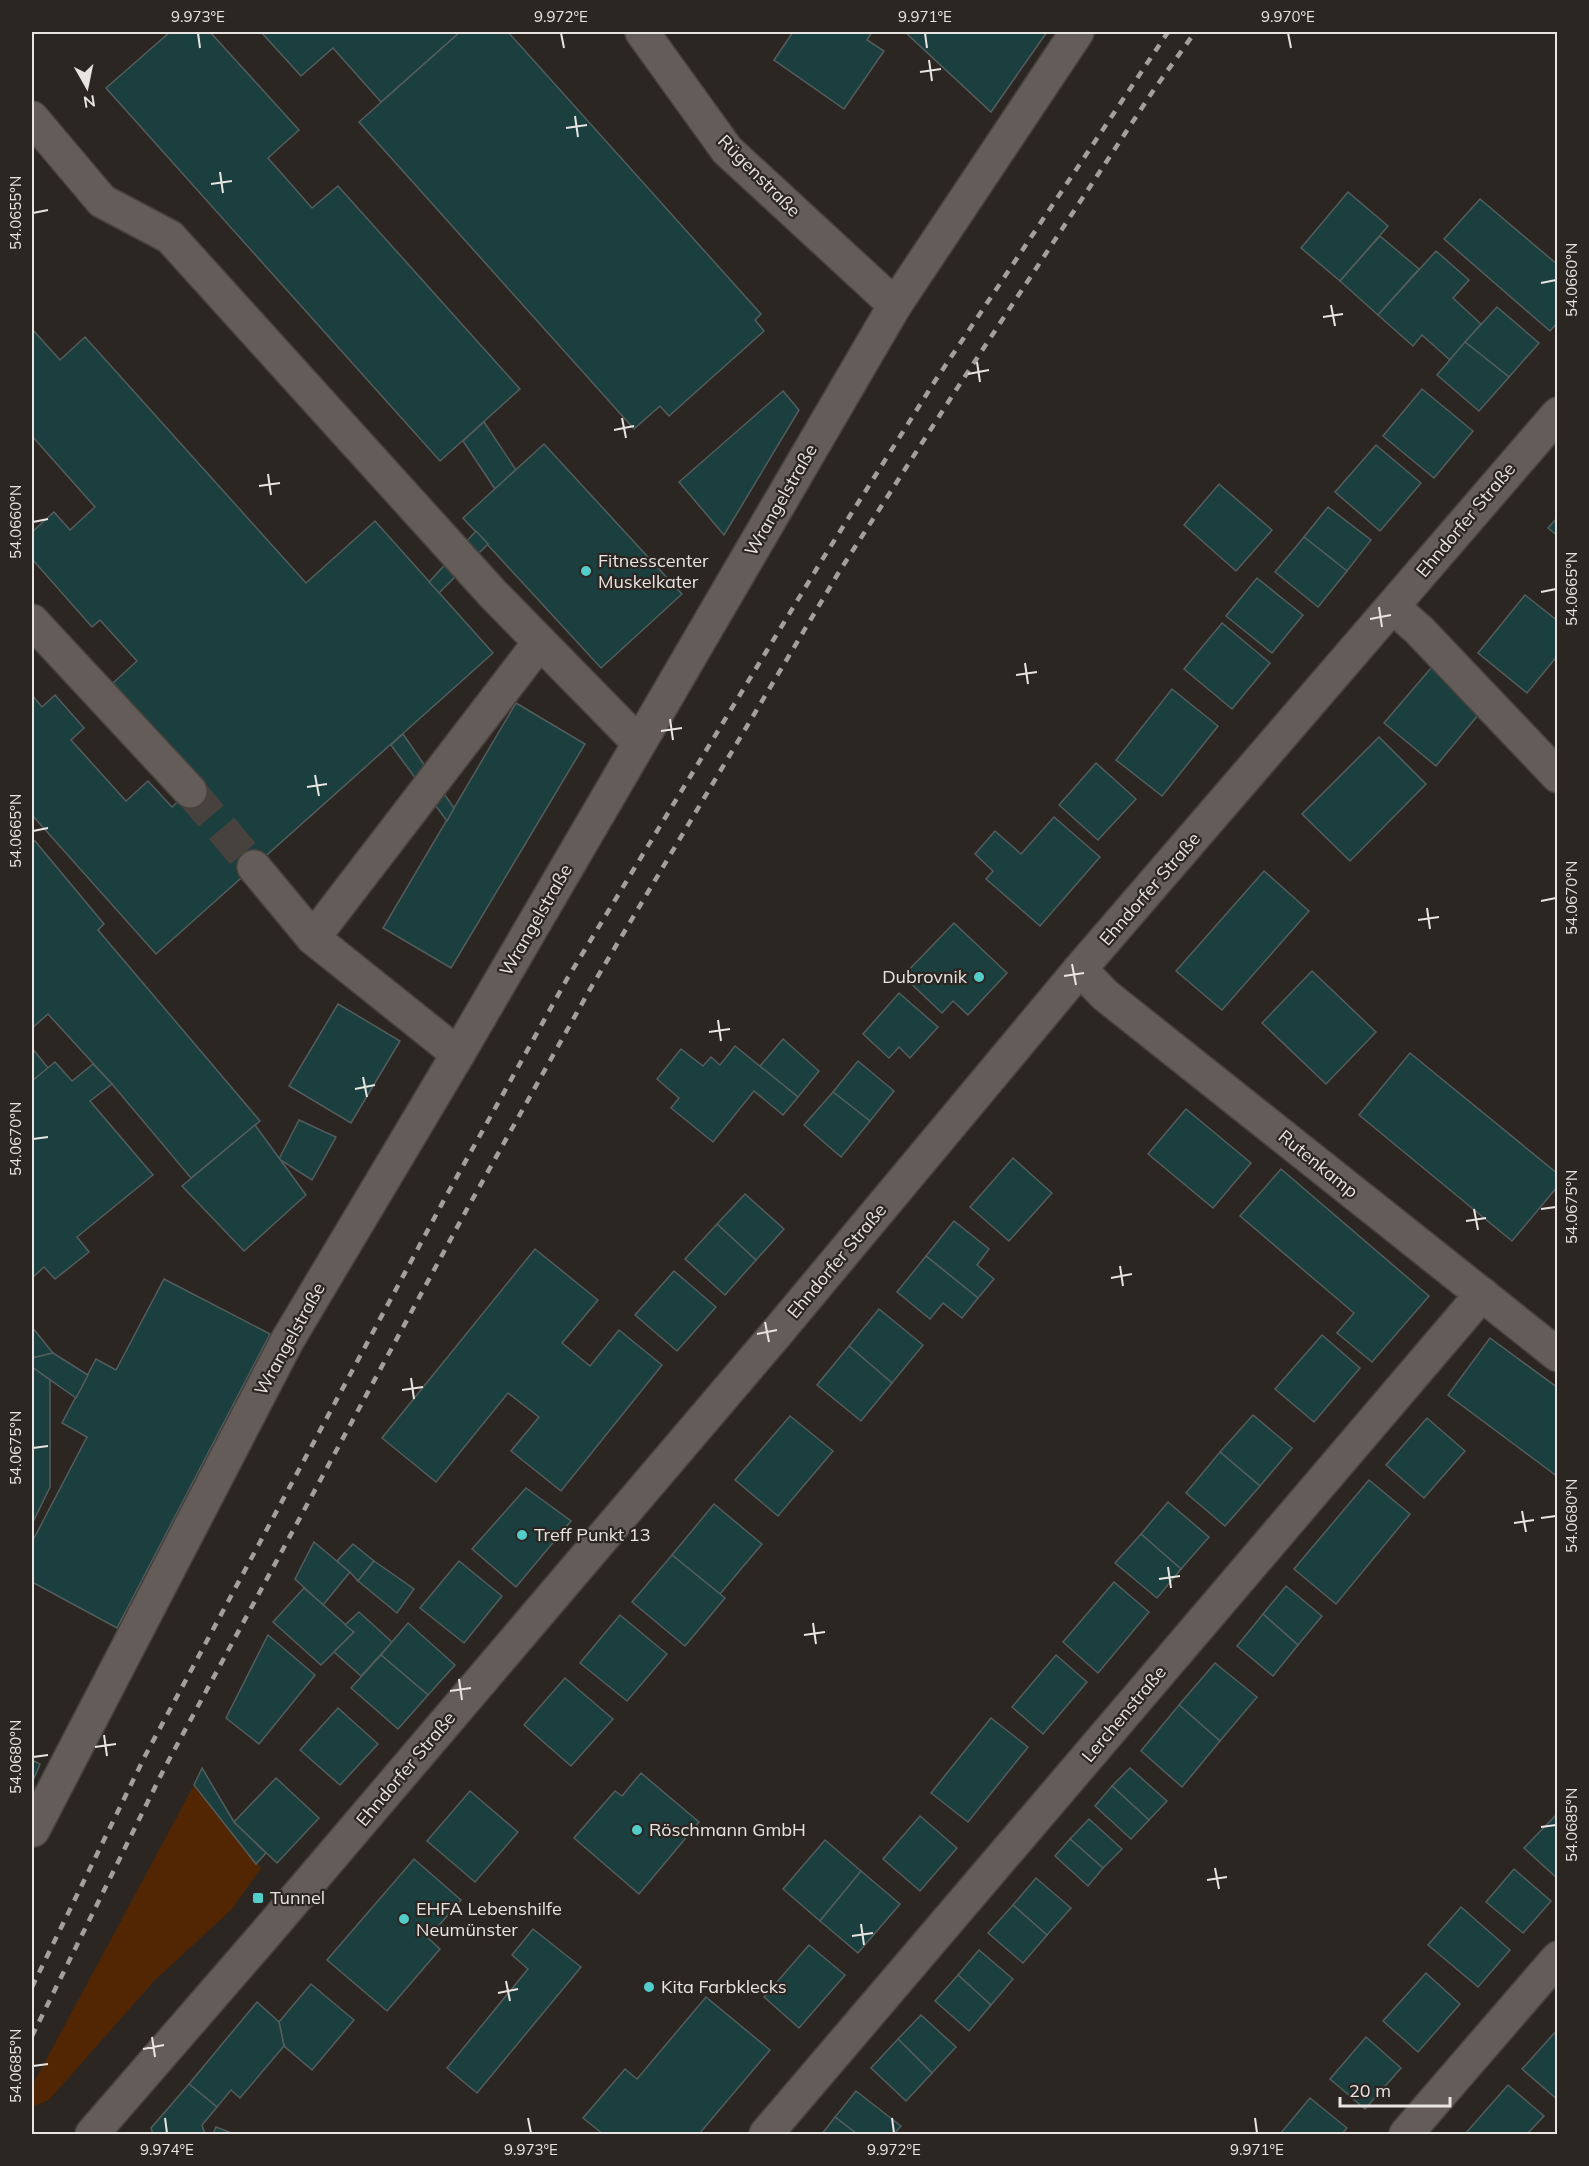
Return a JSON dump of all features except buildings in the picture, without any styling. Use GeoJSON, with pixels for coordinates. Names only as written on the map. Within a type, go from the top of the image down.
{"type":"FeatureCollection","features":[{"type":"Feature","properties":{"kind":"street","name":"Rügenstraße"},"geometry":{"type":"LineString","coordinates":[[642,32],[727,150],[895,305]]}},
{"type":"Feature","properties":{"kind":"street","name":"Wrangelstraße"},"geometry":{"type":"LineString","coordinates":[[33,1830],[287,1341],[458,1054],[895,305],[1077,32]]}},
{"type":"Feature","properties":{"kind":"street"},"geometry":{"type":"LineString","coordinates":[[32,118],[102,201],[170,237],[493,594],[639,743]]}},
{"type":"Feature","properties":{"kind":"street","name":"Ehndorfer Straße"},"geometry":{"type":"LineString","coordinates":[[92,2134],[268,1931],[775,1335],[1080,969],[1557,414]]}},
{"type":"Feature","properties":{"kind":"street"},"geometry":{"type":"LineString","coordinates":[[1393,606],[1419,630],[1557,776]]}},
{"type":"Feature","properties":{"kind":"street"},"geometry":{"type":"LineString","coordinates":[[32,621],[190,791]]}},
{"type":"Feature","properties":{"kind":"street"},"geometry":{"type":"LineString","coordinates":[[312,938],[540,642]]}},
{"type":"Feature","properties":{"kind":"street"},"geometry":{"type":"LineString","coordinates":[[254,867],[312,938],[458,1054]]}},
{"type":"Feature","properties":{"kind":"street","name":"Rutenkamp"},"geometry":{"type":"LineString","coordinates":[[1080,969],[1106,995],[1557,1355]]}},
{"type":"Feature","properties":{"kind":"street","name":"Lerchenstraße"},"geometry":{"type":"LineString","coordinates":[[766,2134],[1482,1294]]}},
{"type":"Feature","properties":{"kind":"street"},"geometry":{"type":"LineString","coordinates":[[1406,2134],[1557,1958]]}},
{"type":"Feature","properties":{"kind":"shaded area"},"geometry":{"type":"Polygon","coordinates":[[[194,1785],[261,1868],[232,1909],[155,1980],[49,2100],[32,2107],[32,2086],[194,1785]]]}},
{"type":"Feature","properties":{"kind":"tunnel"},"geometry":{"type":"LineString","coordinates":[[190,791],[254,867]]}},
{"type":"Feature","properties":{"kind":"railway"},"geometry":{"type":"LineString","coordinates":[[32,1987],[145,1756],[444,1200],[567,979],[822,560],[935,381],[1168,32]]}},
{"type":"Feature","properties":{"kind":"railway"},"geometry":{"type":"LineString","coordinates":[[32,2036],[164,1769],[467,1209],[589,991],[839,572],[1153,91],[1195,32]]}},
{"type":"Feature","properties":{"kind":"place","name":"Fitnesscenter Muskelkater"},"geometry":{"type":"Point","coordinates":[586,571]}},
{"type":"Feature","properties":{"kind":"place","name":"Dubrovnik"},"geometry":{"type":"Point","coordinates":[979,977]}},
{"type":"Feature","properties":{"kind":"place","name":"Treff Punkt 13"},"geometry":{"type":"Point","coordinates":[522,1535]}},
{"type":"Feature","properties":{"kind":"place","name":"Röschmann GmbH"},"geometry":{"type":"Point","coordinates":[637,1830]}},
{"type":"Feature","properties":{"kind":"place","name":"Tunnel"},"geometry":{"type":"Point","coordinates":[258,1898]}},
{"type":"Feature","properties":{"kind":"place","name":"EHFA Lebenshilfe Neumünster"},"geometry":{"type":"Point","coordinates":[404,1919]}},
{"type":"Feature","properties":{"kind":"place","name":"Kita Farbklecks"},"geometry":{"type":"Point","coordinates":[649,1987]}}]}
